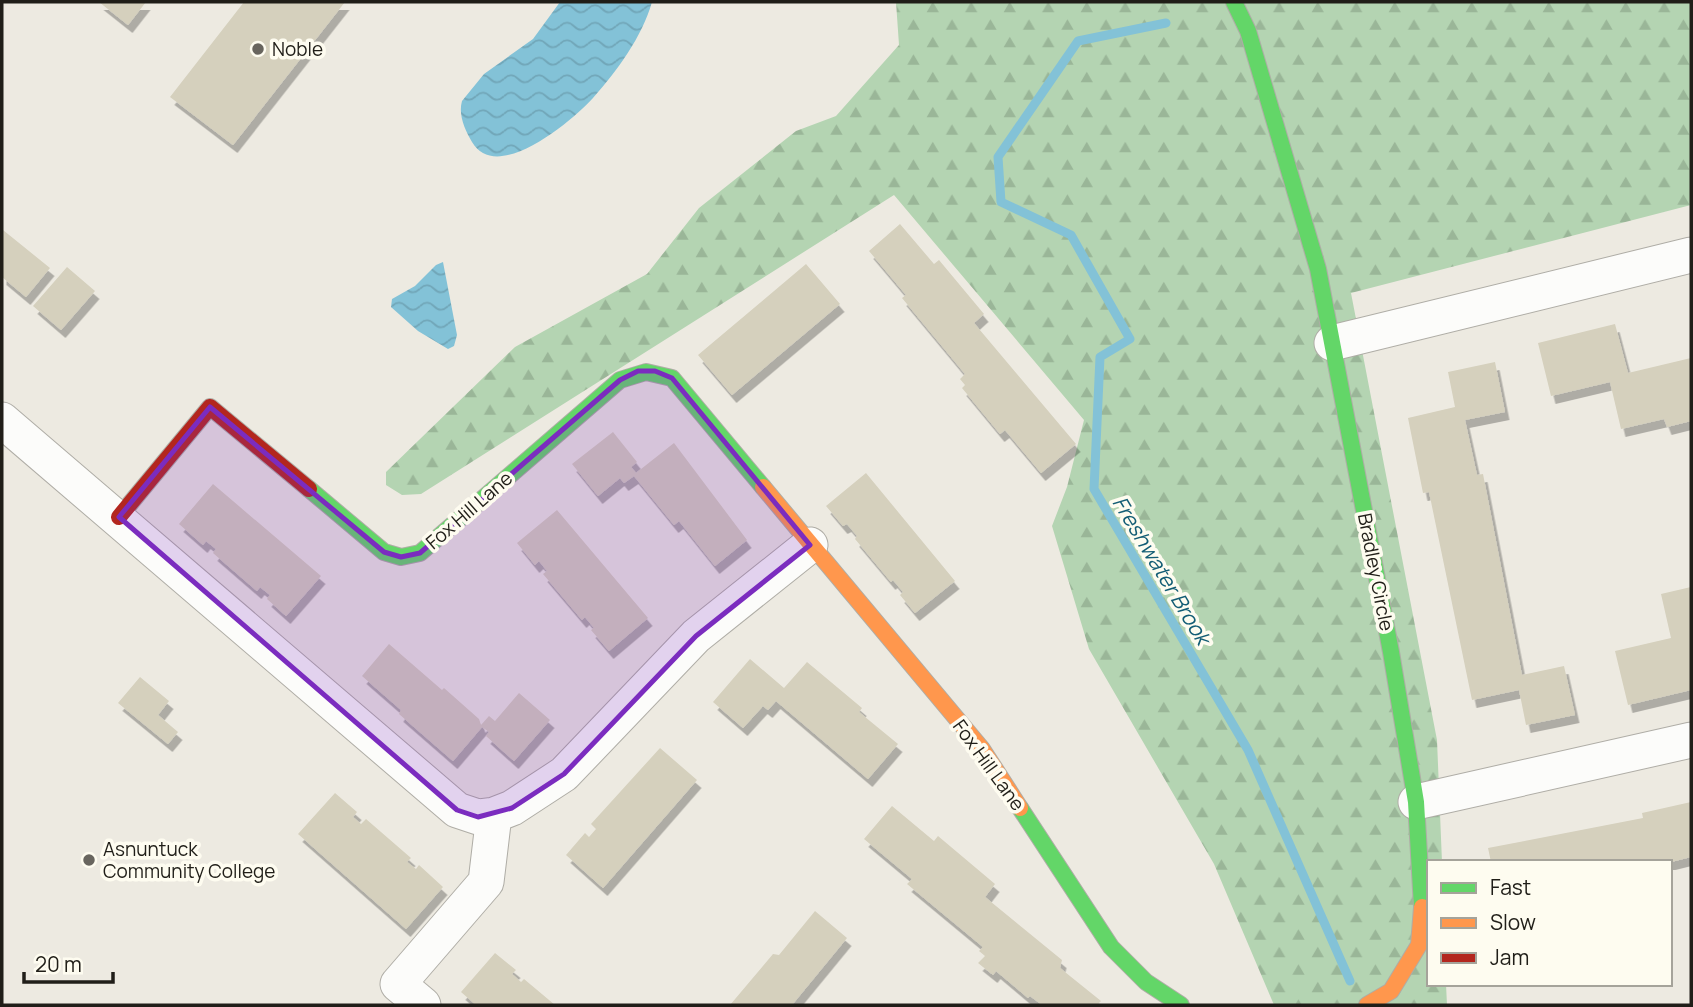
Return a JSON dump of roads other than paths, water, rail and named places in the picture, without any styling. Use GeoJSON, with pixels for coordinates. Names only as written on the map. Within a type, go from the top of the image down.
{"type":"FeatureCollection","features":[{"type":"Feature","properties":{"kind":"street","name":"Bradley Circle"},"geometry":{"type":"LineString","coordinates":[[1234,2],[1248,31],[1318,269],[1416,802],[1422,913],[1419,945],[1391,991],[1367,1005]]}},
{"type":"Feature","properties":{"kind":"street"},"geometry":{"type":"LineString","coordinates":[[1332,343],[1691,255]]}},
{"type":"Feature","properties":{"kind":"street","name":"Fox Hill Lane"},"geometry":{"type":"LineString","coordinates":[[119,517],[209,407],[384,552],[401,557],[420,553],[620,380],[638,371],[655,371],[672,377],[982,749],[1111,947],[1163,1000]]}},
{"type":"Feature","properties":{"kind":"street"},"geometry":{"type":"LineString","coordinates":[[2,420],[119,517],[457,810],[478,817],[494,816],[512,808],[564,774],[696,636],[810,545]]}},
{"type":"Feature","properties":{"kind":"street"},"geometry":{"type":"LineString","coordinates":[[1416,802],[1691,740]]}},
{"type":"Feature","properties":{"kind":"street"},"geometry":{"type":"LineString","coordinates":[[423,1005],[398,984],[486,882],[494,816]]}},
{"type":"Feature","properties":{"kind":"water"},"geometry":{"type":"Polygon","coordinates":[[[560,2],[652,2],[628,53],[583,108],[553,133],[516,153],[499,156],[484,153],[472,142],[465,127],[461,112],[462,101],[484,74],[533,39],[560,2]]]}},
{"type":"Feature","properties":{"kind":"water"},"geometry":{"type":"Polygon","coordinates":[[[443,262],[457,335],[454,346],[448,349],[418,331],[391,307],[392,299],[415,286],[436,265],[443,262]]]}},
{"type":"Feature","properties":{"kind":"waterway","name":"Freshwater Brook"},"geometry":{"type":"LineString","coordinates":[[1166,23],[1078,41],[998,157],[1001,202],[1071,235],[1130,339],[1100,357],[1094,489],[1248,750],[1350,981]]}},
{"type":"Feature","properties":{"kind":"place","name":"Noble"},"geometry":{"type":"Point","coordinates":[258,49]}},
{"type":"Feature","properties":{"kind":"place","name":"Asnuntuck Community College"},"geometry":{"type":"Point","coordinates":[89,860]}}]}
